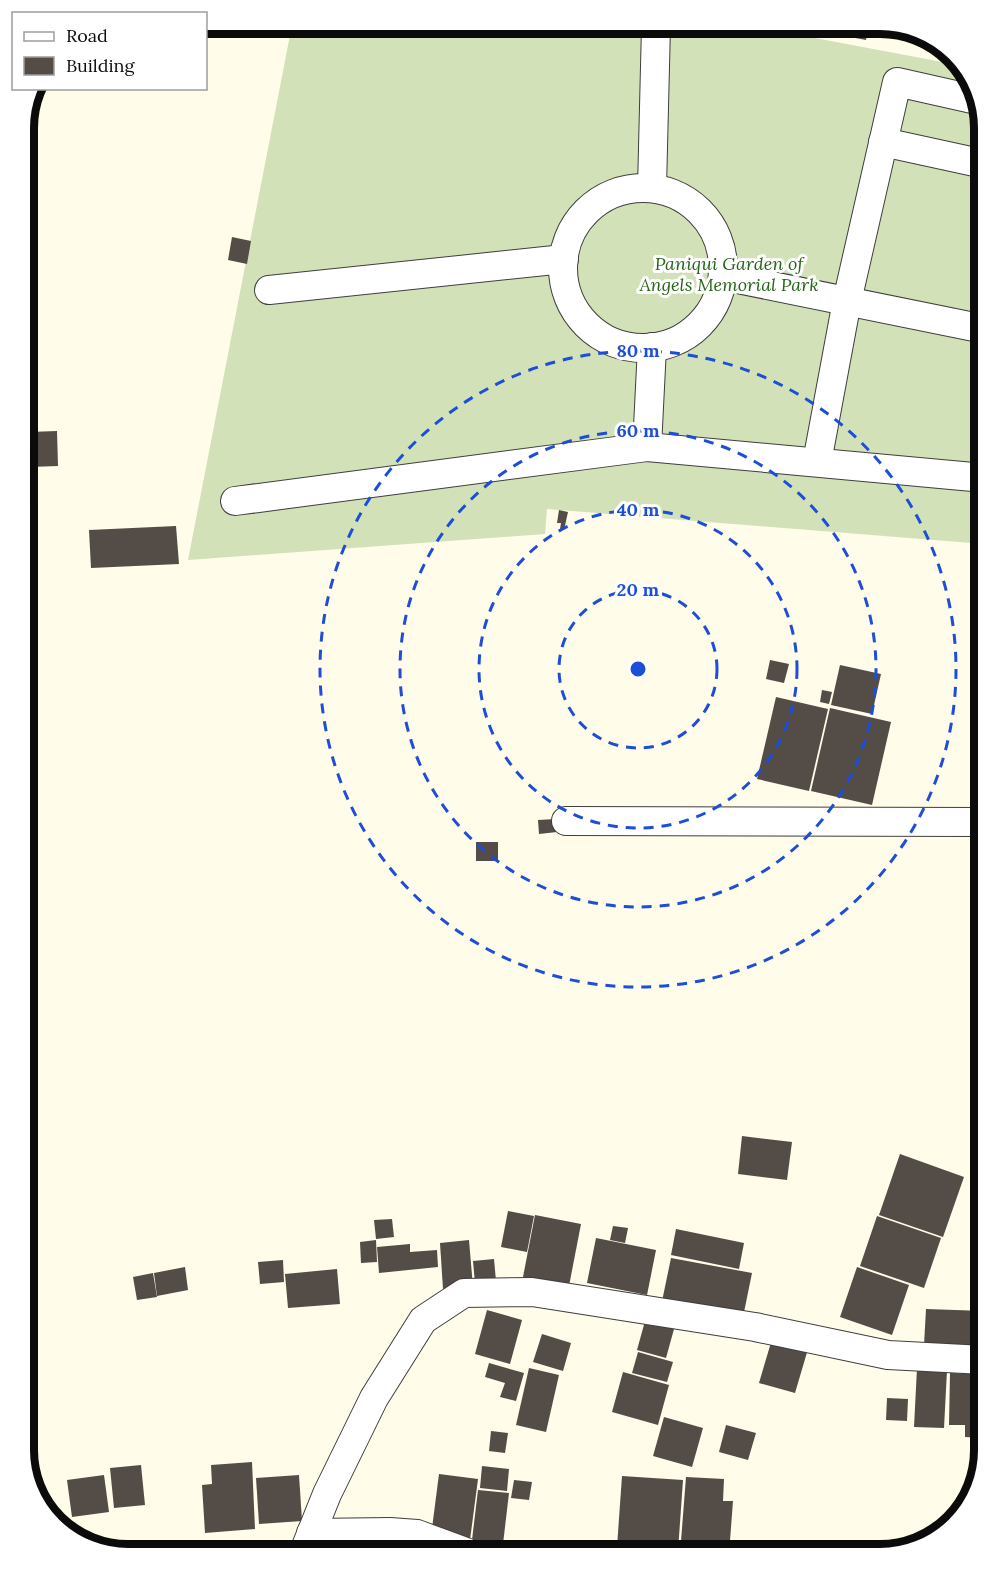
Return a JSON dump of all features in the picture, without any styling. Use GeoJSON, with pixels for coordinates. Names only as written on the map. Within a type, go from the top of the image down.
{"type":"FeatureCollection","features":[{"type":"Feature","properties":{"kind":"street"},"geometry":{"type":"LineString","coordinates":[[652,188],[656,35]]}},
{"type":"Feature","properties":{"kind":"street"},"geometry":{"type":"LineString","coordinates":[[817,462],[847,301],[897,82],[968,98]]}},
{"type":"Feature","properties":{"kind":"street"},"geometry":{"type":"LineString","coordinates":[[883,142],[974,162]]}},
{"type":"Feature","properties":{"kind":"street"},"geometry":{"type":"LineString","coordinates":[[634,188],[652,188],[670,192],[700,210],[711,224],[718,240],[723,276],[719,293],[711,310],[700,324],[686,335],[670,343],[652,347],[635,347],[601,336],[587,325],[576,311],[568,295],[564,277],[564,259],[568,242],[576,225],[587,211],[601,200],[617,192],[634,188]]}},
{"type":"Feature","properties":{"kind":"street"},"geometry":{"type":"LineString","coordinates":[[269,290],[564,259]]}},
{"type":"Feature","properties":{"kind":"street"},"geometry":{"type":"LineString","coordinates":[[723,276],[974,327]]}},
{"type":"Feature","properties":{"kind":"street"},"geometry":{"type":"LineString","coordinates":[[647,447],[652,347]]}},
{"type":"Feature","properties":{"kind":"street"},"geometry":{"type":"LineString","coordinates":[[235,501],[647,447],[974,477]]}},
{"type":"Feature","properties":{"kind":"street"},"geometry":{"type":"LineString","coordinates":[[566,821],[974,822]]}},
{"type":"Feature","properties":{"kind":"street"},"geometry":{"type":"LineString","coordinates":[[307,1543],[327,1494],[374,1398],[423,1320],[464,1293],[532,1292],[755,1327],[888,1355],[974,1359]]}},
{"type":"Feature","properties":{"kind":"street"},"geometry":{"type":"LineString","coordinates":[[312,1543],[390,1532],[417,1534],[442,1543]]}},
{"type":"Feature","properties":{"kind":"green space","name":"Paniqui Garden of Angels Memorial Park"},"geometry":{"type":"Polygon","coordinates":[[[290,34],[798,35],[947,63],[958,76],[970,104],[974,128],[974,543],[547,509],[545,534],[188,560],[290,34]]]}},
{"type":"Feature","properties":{"kind":"building"},"geometry":{"type":"Polygon","coordinates":[[[839,35],[867,35],[866,40],[839,35]]]}},
{"type":"Feature","properties":{"kind":"building"},"geometry":{"type":"Polygon","coordinates":[[[232,237],[251,241],[247,264],[228,260],[232,237]]]}},
{"type":"Feature","properties":{"kind":"building"},"geometry":{"type":"Polygon","coordinates":[[[57,431],[58,466],[35,467],[35,432],[57,431]]]}},
{"type":"Feature","properties":{"kind":"building"},"geometry":{"type":"Polygon","coordinates":[[[559,510],[568,512],[564,530],[560,529],[561,523],[557,523],[559,510]]]}},
{"type":"Feature","properties":{"kind":"building"},"geometry":{"type":"Polygon","coordinates":[[[35,526],[36,554],[35,554],[35,526]]]}},
{"type":"Feature","properties":{"kind":"building"},"geometry":{"type":"Polygon","coordinates":[[[176,526],[179,564],[91,568],[89,530],[176,526]]]}},
{"type":"Feature","properties":{"kind":"building"},"geometry":{"type":"Polygon","coordinates":[[[770,660],[789,664],[784,683],[766,679],[770,660]]]}},
{"type":"Feature","properties":{"kind":"building"},"geometry":{"type":"Polygon","coordinates":[[[840,665],[881,674],[872,714],[831,705],[840,665]]]}},
{"type":"Feature","properties":{"kind":"building"},"geometry":{"type":"Polygon","coordinates":[[[822,690],[832,692],[829,704],[820,702],[822,690]]]}},
{"type":"Feature","properties":{"kind":"building"},"geometry":{"type":"Polygon","coordinates":[[[776,697],[828,709],[809,791],[757,779],[776,697]]]}},
{"type":"Feature","properties":{"kind":"building"},"geometry":{"type":"Polygon","coordinates":[[[830,708],[891,722],[872,805],[811,791],[830,708]]]}},
{"type":"Feature","properties":{"kind":"building"},"geometry":{"type":"Polygon","coordinates":[[[556,819],[557,832],[539,834],[538,820],[556,819]]]}},
{"type":"Feature","properties":{"kind":"building"},"geometry":{"type":"Polygon","coordinates":[[[476,842],[498,842],[498,861],[476,861],[476,842]]]}},
{"type":"Feature","properties":{"kind":"building"},"geometry":{"type":"Polygon","coordinates":[[[742,1136],[792,1142],[787,1180],[738,1174],[742,1136]]]}},
{"type":"Feature","properties":{"kind":"building"},"geometry":{"type":"Polygon","coordinates":[[[900,1154],[964,1177],[943,1237],[879,1215],[900,1154]]]}},
{"type":"Feature","properties":{"kind":"building"},"geometry":{"type":"Polygon","coordinates":[[[508,1211],[534,1216],[527,1252],[501,1247],[508,1211]]]}},
{"type":"Feature","properties":{"kind":"building"},"geometry":{"type":"Polygon","coordinates":[[[535,1215],[581,1224],[569,1286],[523,1277],[535,1215]]]}},
{"type":"Feature","properties":{"kind":"building"},"geometry":{"type":"Polygon","coordinates":[[[877,1216],[941,1238],[924,1288],[860,1266],[877,1216]]]}},
{"type":"Feature","properties":{"kind":"building"},"geometry":{"type":"Polygon","coordinates":[[[392,1219],[394,1237],[376,1239],[374,1220],[392,1219]]]}},
{"type":"Feature","properties":{"kind":"building"},"geometry":{"type":"Polygon","coordinates":[[[613,1226],[628,1228],[625,1243],[610,1240],[613,1226]]]}},
{"type":"Feature","properties":{"kind":"building"},"geometry":{"type":"Polygon","coordinates":[[[676,1229],[744,1243],[739,1269],[671,1255],[676,1229]]]}},
{"type":"Feature","properties":{"kind":"building"},"geometry":{"type":"Polygon","coordinates":[[[596,1238],[656,1250],[647,1295],[587,1283],[596,1238]]]}},
{"type":"Feature","properties":{"kind":"building"},"geometry":{"type":"Polygon","coordinates":[[[376,1240],[377,1262],[361,1263],[360,1242],[376,1240]]]}},
{"type":"Feature","properties":{"kind":"building"},"geometry":{"type":"Polygon","coordinates":[[[469,1240],[473,1287],[443,1289],[440,1243],[469,1240]]]}},
{"type":"Feature","properties":{"kind":"building"},"geometry":{"type":"Polygon","coordinates":[[[410,1244],[410,1252],[437,1250],[438,1267],[379,1273],[377,1247],[410,1244]]]}},
{"type":"Feature","properties":{"kind":"building"},"geometry":{"type":"Polygon","coordinates":[[[671,1258],[752,1273],[742,1322],[661,1306],[671,1258]]]}},
{"type":"Feature","properties":{"kind":"building"},"geometry":{"type":"Polygon","coordinates":[[[494,1259],[496,1281],[475,1283],[473,1261],[494,1259]]]}},
{"type":"Feature","properties":{"kind":"building"},"geometry":{"type":"Polygon","coordinates":[[[283,1260],[284,1282],[260,1284],[258,1262],[283,1260]]]}},
{"type":"Feature","properties":{"kind":"building"},"geometry":{"type":"Polygon","coordinates":[[[185,1267],[188,1290],[157,1296],[154,1273],[185,1267]]]}},
{"type":"Feature","properties":{"kind":"building"},"geometry":{"type":"Polygon","coordinates":[[[857,1267],[909,1285],[892,1335],[840,1317],[857,1267]]]}},
{"type":"Feature","properties":{"kind":"building"},"geometry":{"type":"Polygon","coordinates":[[[337,1269],[340,1304],[288,1308],[285,1274],[337,1269]]]}},
{"type":"Feature","properties":{"kind":"building"},"geometry":{"type":"Polygon","coordinates":[[[153,1273],[157,1297],[137,1300],[133,1277],[153,1273]]]}},
{"type":"Feature","properties":{"kind":"building"},"geometry":{"type":"Polygon","coordinates":[[[926,1309],[974,1311],[974,1348],[924,1345],[926,1309]]]}},
{"type":"Feature","properties":{"kind":"building"},"geometry":{"type":"Polygon","coordinates":[[[487,1310],[522,1320],[510,1364],[475,1354],[487,1310]]]}},
{"type":"Feature","properties":{"kind":"building"},"geometry":{"type":"Polygon","coordinates":[[[645,1321],[674,1329],[666,1358],[637,1350],[645,1321]]]}},
{"type":"Feature","properties":{"kind":"building"},"geometry":{"type":"Polygon","coordinates":[[[542,1334],[571,1343],[563,1371],[533,1362],[542,1334]]]}},
{"type":"Feature","properties":{"kind":"building"},"geometry":{"type":"Polygon","coordinates":[[[772,1339],[808,1349],[795,1393],[759,1383],[772,1339]]]}},
{"type":"Feature","properties":{"kind":"building"},"geometry":{"type":"Polygon","coordinates":[[[638,1352],[673,1362],[667,1382],[632,1373],[638,1352]]]}},
{"type":"Feature","properties":{"kind":"building"},"geometry":{"type":"Polygon","coordinates":[[[489,1363],[524,1373],[516,1401],[500,1397],[505,1383],[485,1377],[489,1363]]]}},
{"type":"Feature","properties":{"kind":"building"},"geometry":{"type":"Polygon","coordinates":[[[529,1368],[559,1375],[546,1432],[516,1425],[529,1368]]]}},
{"type":"Feature","properties":{"kind":"building"},"geometry":{"type":"Polygon","coordinates":[[[917,1368],[947,1370],[944,1428],[914,1427],[917,1368]]]}},
{"type":"Feature","properties":{"kind":"building"},"geometry":{"type":"Polygon","coordinates":[[[623,1372],[669,1385],[658,1425],[612,1412],[623,1372]]]}},
{"type":"Feature","properties":{"kind":"building"},"geometry":{"type":"Polygon","coordinates":[[[950,1373],[974,1374],[974,1437],[965,1437],[965,1425],[949,1425],[950,1373]]]}},
{"type":"Feature","properties":{"kind":"building"},"geometry":{"type":"Polygon","coordinates":[[[887,1398],[908,1399],[907,1421],[886,1420],[887,1398]]]}},
{"type":"Feature","properties":{"kind":"building"},"geometry":{"type":"Polygon","coordinates":[[[664,1417],[703,1428],[692,1467],[653,1456],[664,1417]]]}},
{"type":"Feature","properties":{"kind":"building"},"geometry":{"type":"Polygon","coordinates":[[[726,1425],[756,1433],[748,1460],[719,1452],[726,1425]]]}},
{"type":"Feature","properties":{"kind":"building"},"geometry":{"type":"Polygon","coordinates":[[[491,1431],[508,1433],[505,1453],[489,1451],[491,1431]]]}},
{"type":"Feature","properties":{"kind":"building"},"geometry":{"type":"Polygon","coordinates":[[[252,1462],[255,1529],[205,1533],[202,1485],[212,1484],[211,1465],[252,1462]]]}},
{"type":"Feature","properties":{"kind":"building"},"geometry":{"type":"Polygon","coordinates":[[[141,1465],[145,1505],[114,1508],[110,1468],[141,1465]]]}},
{"type":"Feature","properties":{"kind":"building"},"geometry":{"type":"Polygon","coordinates":[[[482,1466],[509,1469],[507,1491],[480,1488],[482,1466]]]}},
{"type":"Feature","properties":{"kind":"building"},"geometry":{"type":"Polygon","coordinates":[[[439,1474],[478,1479],[470,1540],[431,1536],[439,1474]]]}},
{"type":"Feature","properties":{"kind":"building"},"geometry":{"type":"Polygon","coordinates":[[[104,1475],[109,1512],[72,1517],[67,1480],[104,1475]]]}},
{"type":"Feature","properties":{"kind":"building"},"geometry":{"type":"Polygon","coordinates":[[[299,1475],[302,1521],[259,1524],[256,1478],[299,1475]]]}},
{"type":"Feature","properties":{"kind":"building"},"geometry":{"type":"Polygon","coordinates":[[[622,1476],[683,1480],[679,1544],[617,1544],[622,1476]]]}},
{"type":"Feature","properties":{"kind":"building"},"geometry":{"type":"Polygon","coordinates":[[[686,1477],[724,1479],[723,1501],[733,1501],[730,1544],[681,1544],[686,1477]]]}},
{"type":"Feature","properties":{"kind":"building"},"geometry":{"type":"Polygon","coordinates":[[[514,1480],[532,1482],[529,1500],[511,1498],[514,1480]]]}},
{"type":"Feature","properties":{"kind":"building"},"geometry":{"type":"Polygon","coordinates":[[[478,1490],[509,1493],[503,1544],[472,1540],[478,1490]]]}}]}
